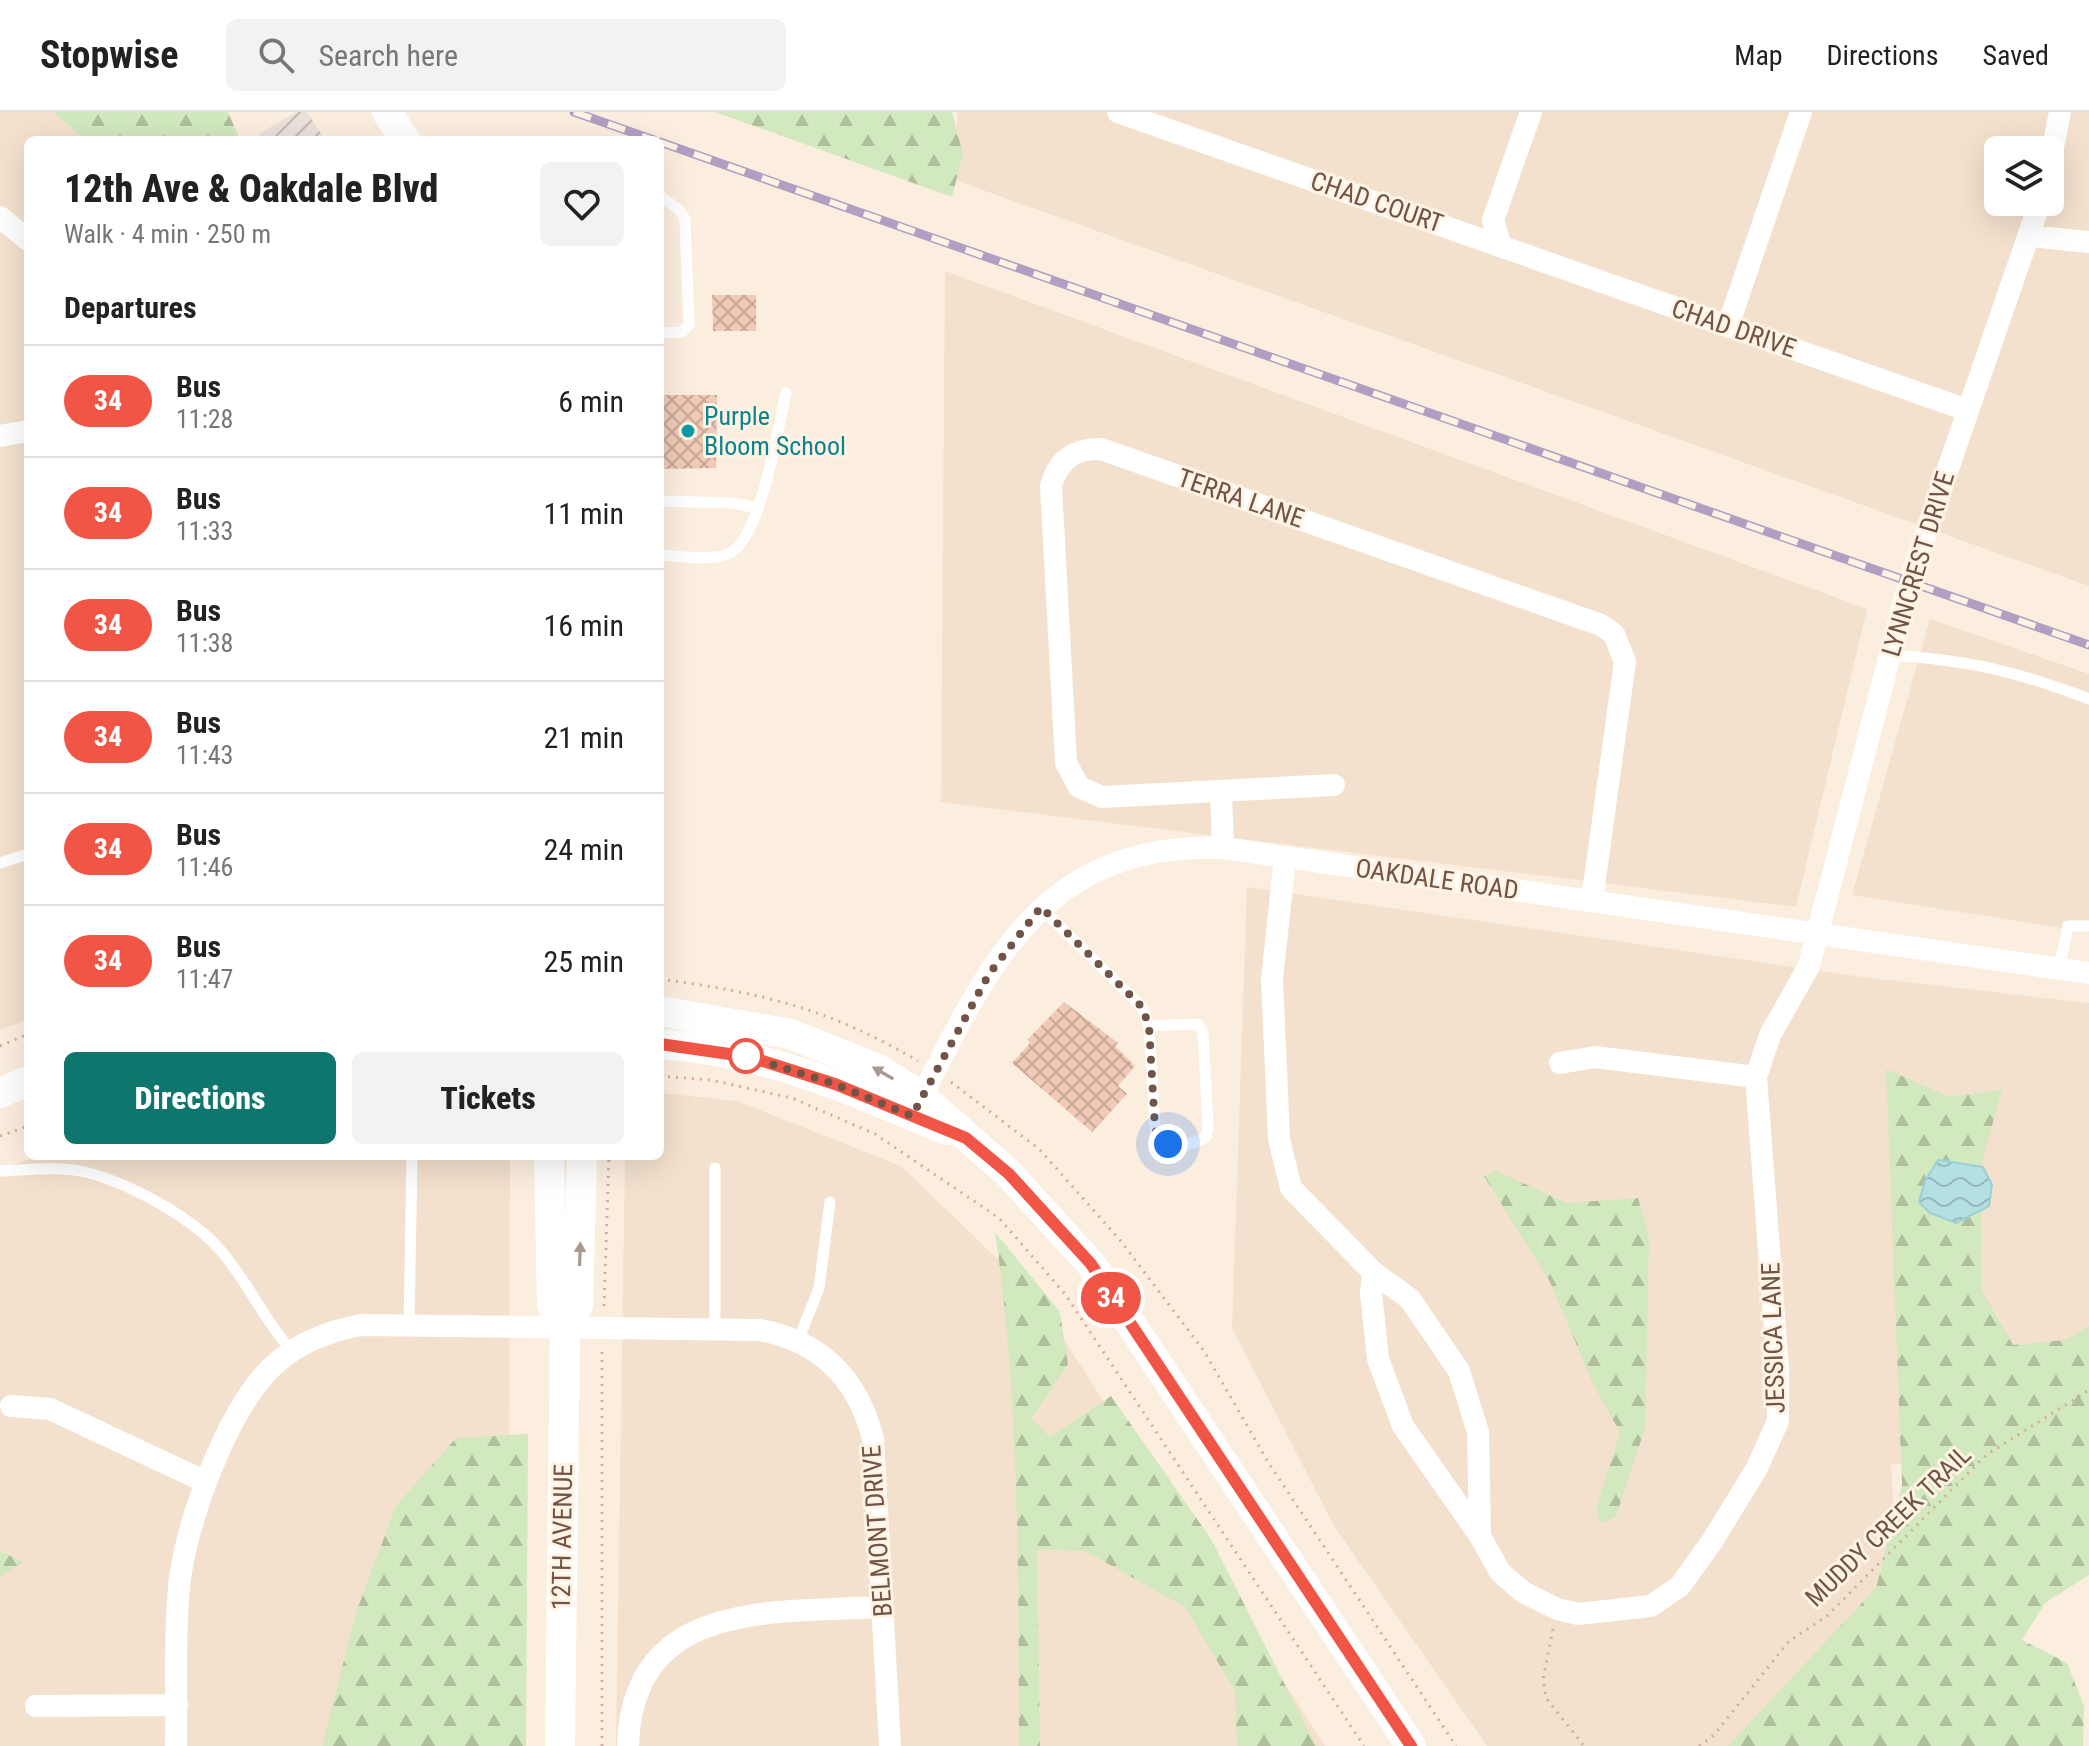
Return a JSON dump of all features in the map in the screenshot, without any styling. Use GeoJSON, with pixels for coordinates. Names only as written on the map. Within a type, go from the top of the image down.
{"type":"FeatureCollection","features":[{"type":"Feature","properties":{"kind":"main road"},"geometry":{"type":"LineString","coordinates":[[387,112],[402,136]]}},
{"type":"Feature","properties":{"kind":"main road"},"geometry":{"type":"LineString","coordinates":[[664,1012],[790,1034],[878,1069],[917,1106],[966,1138],[1035,1198],[1091,1264],[1411,1746]]}},
{"type":"Feature","properties":{"kind":"main road"},"geometry":{"type":"LineString","coordinates":[[664,1045],[750,1057],[917,1106]]}},
{"type":"Feature","properties":{"kind":"main road"},"geometry":{"type":"LineString","coordinates":[[0,1093],[24,1083]]}},
{"type":"Feature","properties":{"kind":"main road","name":"12TH AVENUE"},"geometry":{"type":"LineString","coordinates":[[549,1160],[552,1305],[565,1328]]}},
{"type":"Feature","properties":{"kind":"main road","name":"12TH AVENUE"},"geometry":{"type":"LineString","coordinates":[[560,1746],[565,1328],[578,1305],[582,1160]]}},
{"type":"Feature","properties":{"kind":"street","name":"CHAD COURT"},"geometry":{"type":"LineString","coordinates":[[1118,112],[1501,246]]}},
{"type":"Feature","properties":{"kind":"street"},"geometry":{"type":"LineString","coordinates":[[1501,246],[1493,220],[1531,112]]}},
{"type":"Feature","properties":{"kind":"street"},"geometry":{"type":"LineString","coordinates":[[1728,326],[1801,112]]}},
{"type":"Feature","properties":{"kind":"street"},"geometry":{"type":"LineString","coordinates":[[2055,136],[2060,112]]}},
{"type":"Feature","properties":{"kind":"street","name":"LYNNCREST DRIVE"},"geometry":{"type":"LineString","coordinates":[[1817,933],[1909,582],[2036,216]]}},
{"type":"Feature","properties":{"kind":"street"},"geometry":{"type":"LineString","coordinates":[[0,217],[24,237]]}},
{"type":"Feature","properties":{"kind":"street"},"geometry":{"type":"LineString","coordinates":[[2030,236],[2089,242]]}},
{"type":"Feature","properties":{"kind":"street","name":"CHAD DRIVE"},"geometry":{"type":"LineString","coordinates":[[1501,246],[1967,410]]}},
{"type":"Feature","properties":{"kind":"street"},"geometry":{"type":"LineString","coordinates":[[0,436],[24,432]]}},
{"type":"Feature","properties":{"kind":"street","name":"TERRA LANE"},"geometry":{"type":"LineString","coordinates":[[1334,785],[1102,797],[1079,787],[1066,763],[1051,486],[1062,461],[1074,453],[1101,449],[1601,625],[1614,634],[1625,662],[1592,900]]}},
{"type":"Feature","properties":{"kind":"street"},"geometry":{"type":"LineString","coordinates":[[1221,791],[1223,848]]}},
{"type":"Feature","properties":{"kind":"street","name":"OAKDALE ROAD"},"geometry":{"type":"LineString","coordinates":[[917,1106],[989,974],[1041,907],[1071,883],[1122,858],[1156,850],[1223,848],[2089,973]]}},
{"type":"Feature","properties":{"kind":"street","name":"JESSICA LANE"},"geometry":{"type":"LineString","coordinates":[[1285,858],[1272,979],[1279,1139],[1291,1188],[1373,1272],[1410,1299],[1459,1371],[1478,1432],[1480,1536]]}},
{"type":"Feature","properties":{"kind":"street","name":"JESSICA LANE"},"geometry":{"type":"LineString","coordinates":[[1373,1272],[1371,1293],[1378,1359],[1403,1426],[1480,1536],[1500,1572],[1523,1592],[1557,1609],[1578,1614],[1651,1606],[1680,1586],[1757,1468],[1778,1421],[1777,1353],[1756,1077],[1770,1035],[1809,966],[1817,933]]}},
{"type":"Feature","properties":{"kind":"street"},"geometry":{"type":"LineString","coordinates":[[1560,1063],[1595,1057],[1756,1077]]}},
{"type":"Feature","properties":{"kind":"street","name":"BELMONT DRIVE"},"geometry":{"type":"LineString","coordinates":[[291,1350],[337,1330],[361,1325],[715,1329],[759,1330],[798,1341],[826,1357],[844,1374],[867,1415],[873,1439],[890,1746]]}},
{"type":"Feature","properties":{"kind":"street"},"geometry":{"type":"LineString","coordinates":[[176,1746],[179,1588],[185,1546],[206,1482],[256,1385],[291,1350]]}},
{"type":"Feature","properties":{"kind":"street"},"geometry":{"type":"LineString","coordinates":[[11,1406],[50,1409],[206,1482]]}},
{"type":"Feature","properties":{"kind":"street"},"geometry":{"type":"LineString","coordinates":[[628,1746],[630,1719],[648,1674],[677,1642],[697,1629],[722,1619],[749,1615],[882,1607]]}},
{"type":"Feature","properties":{"kind":"street"},"geometry":{"type":"LineString","coordinates":[[36,1706],[177,1705]]}},
{"type":"Feature","properties":{"kind":"lane"},"geometry":{"type":"LineString","coordinates":[[664,199],[685,219],[689,325],[682,332],[664,333]]}},
{"type":"Feature","properties":{"kind":"lane"},"geometry":{"type":"LineString","coordinates":[[664,555],[727,554],[747,537],[786,393]]}},
{"type":"Feature","properties":{"kind":"lane"},"geometry":{"type":"LineString","coordinates":[[664,501],[733,503],[757,508]]}},
{"type":"Feature","properties":{"kind":"lane"},"geometry":{"type":"LineString","coordinates":[[1890,655],[1960,659],[2036,678],[2089,699]]}},
{"type":"Feature","properties":{"kind":"lane"},"geometry":{"type":"LineString","coordinates":[[0,863],[24,855]]}},
{"type":"Feature","properties":{"kind":"lane"},"geometry":{"type":"LineString","coordinates":[[1041,907],[1142,1007],[1149,1026],[1155,1128],[1159,1141],[1168,1144],[1196,1143],[1206,1137],[1208,1127],[1203,1033],[1198,1024],[1149,1026]]}},
{"type":"Feature","properties":{"kind":"lane"},"geometry":{"type":"LineString","coordinates":[[2059,969],[2068,926],[2089,926]]}},
{"type":"Feature","properties":{"kind":"lane"},"geometry":{"type":"LineString","coordinates":[[409,1326],[412,1160]]}},
{"type":"Feature","properties":{"kind":"lane"},"geometry":{"type":"LineString","coordinates":[[715,1168],[715,1329]]}},
{"type":"Feature","properties":{"kind":"lane"},"geometry":{"type":"LineString","coordinates":[[0,1171],[61,1169],[87,1173],[155,1202],[198,1227],[222,1252],[272,1329],[291,1350]]}},
{"type":"Feature","properties":{"kind":"lane"},"geometry":{"type":"LineString","coordinates":[[798,1341],[819,1288],[830,1202]]}},
{"type":"Feature","properties":{"kind":"path"},"geometry":{"type":"LineString","coordinates":[[0,1046],[24,1036]]}},
{"type":"Feature","properties":{"kind":"path"},"geometry":{"type":"LineString","coordinates":[[664,1076],[711,1080],[792,1098],[875,1134],[999,1218],[1065,1294],[1364,1746]]}},
{"type":"Feature","properties":{"kind":"path"},"geometry":{"type":"LineString","coordinates":[[0,1136],[24,1127]]}},
{"type":"Feature","properties":{"kind":"path"},"geometry":{"type":"LineString","coordinates":[[602,1746],[602,1328],[608,1269],[609,1160]]}},
{"type":"Feature","properties":{"kind":"path","name":"MUDDY CREEK TRAIL"},"geometry":{"type":"LineString","coordinates":[[1699,1746],[1714,1735],[1789,1641],[1827,1616],[1986,1455],[2089,1390]]}},
{"type":"Feature","properties":{"kind":"path"},"geometry":{"type":"LineString","coordinates":[[1557,1609],[1543,1679],[1546,1698],[1584,1746]]}},
{"type":"Feature","properties":{"kind":"shaded area"},"geometry":{"type":"Polygon","coordinates":[[[0,112],[213,112],[222,136],[24,136],[24,1021],[0,1030],[0,112]]]}},
{"type":"Feature","properties":{"kind":"shaded area"},"geometry":{"type":"Polygon","coordinates":[[[296,112],[307,112],[322,136],[260,136],[259,134],[296,112]]]}},
{"type":"Feature","properties":{"kind":"shaded area"},"geometry":{"type":"Polygon","coordinates":[[[958,112],[2089,112],[2089,586],[952,179],[958,112]]]}},
{"type":"Feature","properties":{"kind":"shaded area"},"geometry":{"type":"Polygon","coordinates":[[[945,271],[1867,609],[1796,907],[941,802],[945,271]]]}},
{"type":"Feature","properties":{"kind":"shaded area"},"geometry":{"type":"Polygon","coordinates":[[[1930,619],[2089,674],[2089,932],[1852,895],[1930,619]]]}},
{"type":"Feature","properties":{"kind":"shaded area"},"geometry":{"type":"Polygon","coordinates":[[[1247,887],[1862,977],[2089,1003],[2089,1455],[1891,1464],[1898,1588],[1757,1746],[1487,1746],[1334,1526],[1232,1328],[1247,887]]]}},
{"type":"Feature","properties":{"kind":"shaded area"},"geometry":{"type":"Polygon","coordinates":[[[664,1093],[737,1101],[901,1166],[1036,1296],[1325,1746],[616,1746],[625,1160],[664,1160],[664,1093]]]}},
{"type":"Feature","properties":{"kind":"shaded area"},"geometry":{"type":"Polygon","coordinates":[[[27,1160],[510,1160],[508,1746],[0,1746],[0,1169],[27,1160]]]}},
{"type":"Feature","properties":{"kind":"green space"},"geometry":{"type":"Polygon","coordinates":[[[53,112],[228,112],[238,136],[81,136],[53,112]]]}},
{"type":"Feature","properties":{"kind":"green space"},"geometry":{"type":"Polygon","coordinates":[[[715,112],[952,112],[963,154],[952,197],[715,112]]]}},
{"type":"Feature","properties":{"kind":"green space"},"geometry":{"type":"Polygon","coordinates":[[[1886,1069],[1950,1097],[2002,1090],[1982,1161],[1982,1291],[2013,1345],[2064,1340],[2089,1327],[2089,1575],[2045,1603],[2022,1640],[2067,1663],[2084,1706],[2083,1746],[1728,1746],[1876,1588],[1902,1485],[1886,1069]]]}},
{"type":"Feature","properties":{"kind":"green space"},"geometry":{"type":"Polygon","coordinates":[[[1496,1171],[1567,1203],[1638,1198],[1649,1238],[1645,1428],[1616,1517],[1601,1523],[1596,1509],[1620,1432],[1594,1386],[1550,1282],[1484,1176],[1496,1171]]]}},
{"type":"Feature","properties":{"kind":"green space"},"geometry":{"type":"Polygon","coordinates":[[[995,1232],[1060,1312],[1068,1364],[1031,1419],[1050,1437],[1111,1396],[1211,1539],[1316,1746],[1237,1746],[1235,1691],[1185,1607],[1085,1551],[1037,1549],[1040,1746],[1019,1746],[1018,1553],[1013,1424],[995,1232]]]}},
{"type":"Feature","properties":{"kind":"green space"},"geometry":{"type":"Polygon","coordinates":[[[528,1434],[526,1746],[322,1746],[356,1613],[396,1506],[456,1438],[528,1434]]]}},
{"type":"Feature","properties":{"kind":"green space"},"geometry":{"type":"Polygon","coordinates":[[[0,1551],[23,1562],[0,1577],[0,1551]]]}},
{"type":"Feature","properties":{"kind":"water"},"geometry":{"type":"Polygon","coordinates":[[[1938,1160],[1983,1167],[1992,1185],[1989,1206],[1956,1223],[1930,1213],[1919,1202],[1925,1181],[1938,1160]]]}},
{"type":"Feature","properties":{"kind":"building"},"geometry":{"type":"Polygon","coordinates":[[[712,295],[756,295],[756,331],[713,331],[712,295]]]}},
{"type":"Feature","properties":{"kind":"building","name":"Purple Bloom School"},"geometry":{"type":"Polygon","coordinates":[[[664,395],[717,395],[716,468],[664,469],[664,395]]]}},
{"type":"Feature","properties":{"kind":"building"},"geometry":{"type":"Polygon","coordinates":[[[1064,1002],[1118,1043],[1115,1046],[1135,1066],[1118,1086],[1127,1094],[1092,1132],[1012,1063],[1030,1043],[1027,1040],[1064,1002]]]}},
{"type":"Feature","properties":{"kind":"railway"},"geometry":{"type":"LineString","coordinates":[[574,112],[643,136]]}},
{"type":"Feature","properties":{"kind":"railway"},"geometry":{"type":"LineString","coordinates":[[664,143],[2089,645]]}},
{"type":"Feature","properties":{"kind":"bus line","name":"34"},"geometry":{"type":"LineString","coordinates":[[664,1044],[712,1049],[789,1068],[966,1138],[1035,1198],[1091,1264],[1411,1746]]}},
{"type":"Feature","properties":{"kind":"place","name":"Purple Bloom School"},"geometry":{"type":"Point","coordinates":[688,431]}},
{"type":"Feature","properties":{"kind":"route"},"geometry":{"type":"LineString","coordinates":[[746,1056],[835,1084],[912,1116],[989,974],[1041,907],[1142,1007],[1149,1026],[1155,1128],[1159,1141],[1168,1144]]}}]}
